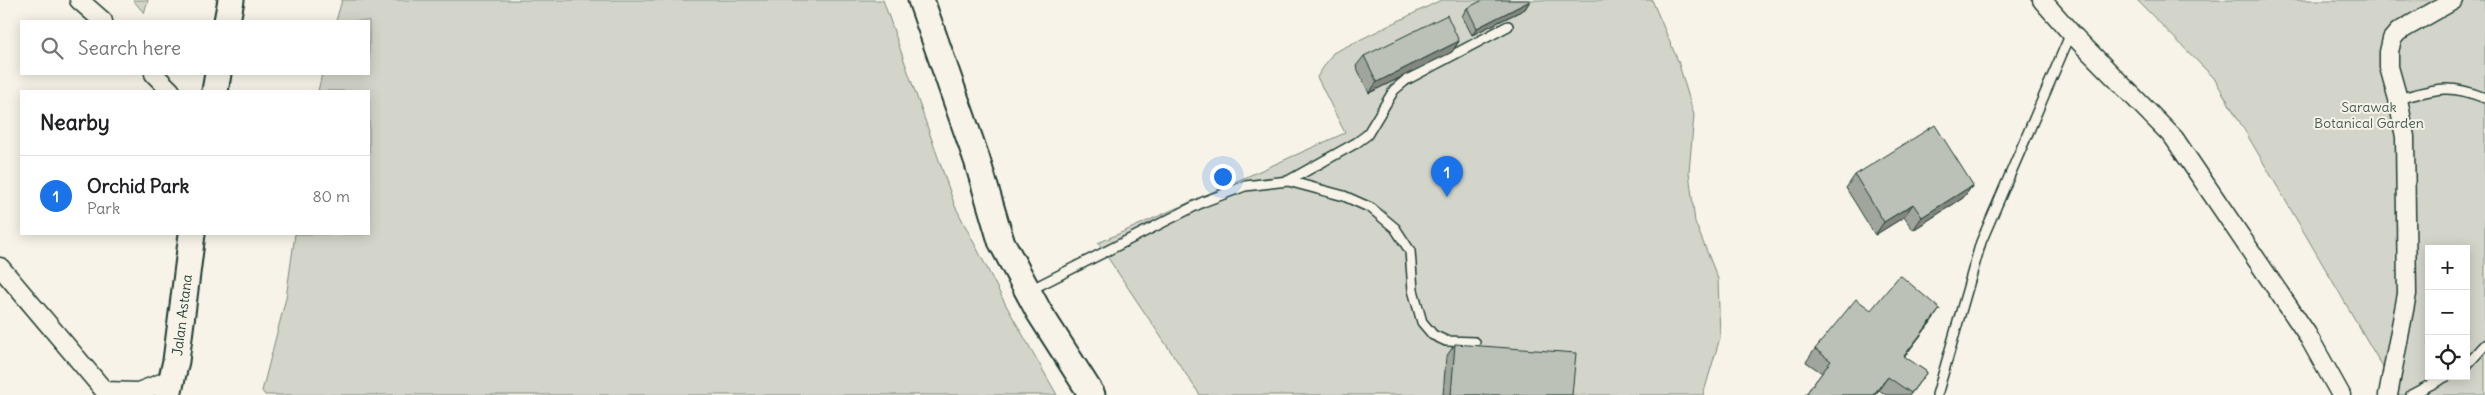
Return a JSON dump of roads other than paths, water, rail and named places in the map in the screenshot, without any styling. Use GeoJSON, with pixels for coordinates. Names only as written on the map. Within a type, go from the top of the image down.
{"type":"FeatureCollection","features":[{"type":"Feature","properties":{"kind":"street"},"geometry":{"type":"LineString","coordinates":[[80,0],[102,20]]}},
{"type":"Feature","properties":{"kind":"street"},"geometry":{"type":"LineString","coordinates":[[227,20],[231,0]]}},
{"type":"Feature","properties":{"kind":"street"},"geometry":{"type":"LineString","coordinates":[[921,0],[977,160],[1001,241],[1028,291],[1092,395]]}},
{"type":"Feature","properties":{"kind":"street"},"geometry":{"type":"LineString","coordinates":[[2042,0],[2071,34],[2174,138],[2307,334],[2341,395]]}},
{"type":"Feature","properties":{"kind":"street"},"geometry":{"type":"LineString","coordinates":[[2388,395],[2407,294],[2404,137],[2398,99],[2389,67],[2389,52],[2392,39],[2398,32],[2454,0]]}},
{"type":"Feature","properties":{"kind":"street"},"geometry":{"type":"LineString","coordinates":[[155,75],[170,90]]}},
{"type":"Feature","properties":{"kind":"street"},"geometry":{"type":"LineString","coordinates":[[215,90],[218,75]]}},
{"type":"Feature","properties":{"kind":"street","name":"Jalan Astana"},"geometry":{"type":"LineString","coordinates":[[170,387],[192,235]]}},
{"type":"Feature","properties":{"kind":"street"},"geometry":{"type":"LineString","coordinates":[[0,267],[107,393],[138,392],[170,387]]}},
{"type":"Feature","properties":{"kind":"lane"},"geometry":{"type":"LineString","coordinates":[[1288,181],[1356,143],[1367,134],[1394,90],[1406,80],[1508,26]]}},
{"type":"Feature","properties":{"kind":"lane"},"geometry":{"type":"LineString","coordinates":[[1937,395],[1981,242],[2071,34]]}},
{"type":"Feature","properties":{"kind":"lane"},"geometry":{"type":"LineString","coordinates":[[2398,99],[2443,87],[2464,90],[2485,98]]}},
{"type":"Feature","properties":{"kind":"lane"},"geometry":{"type":"LineString","coordinates":[[1028,291],[1203,202],[1245,186],[1288,181],[1344,196],[1371,208],[1395,228],[1410,251],[1412,290],[1422,322],[1433,334],[1446,341],[1475,342]]}},
{"type":"Feature","properties":{"kind":"lane"},"geometry":{"type":"LineString","coordinates":[[2470,362],[2485,345]]}},
{"type":"Feature","properties":{"kind":"lane"},"geometry":{"type":"LineString","coordinates":[[2411,395],[2439,380]]}},
{"type":"Feature","properties":{"kind":"place","name":"Orchid Park"},"geometry":{"type":"Point","coordinates":[1447,197]}},
{"type":"Feature","properties":{"kind":"park label","name":"Sarawak Botanical Garden"},"geometry":{"type":"Point","coordinates":[2369,116]}}]}
